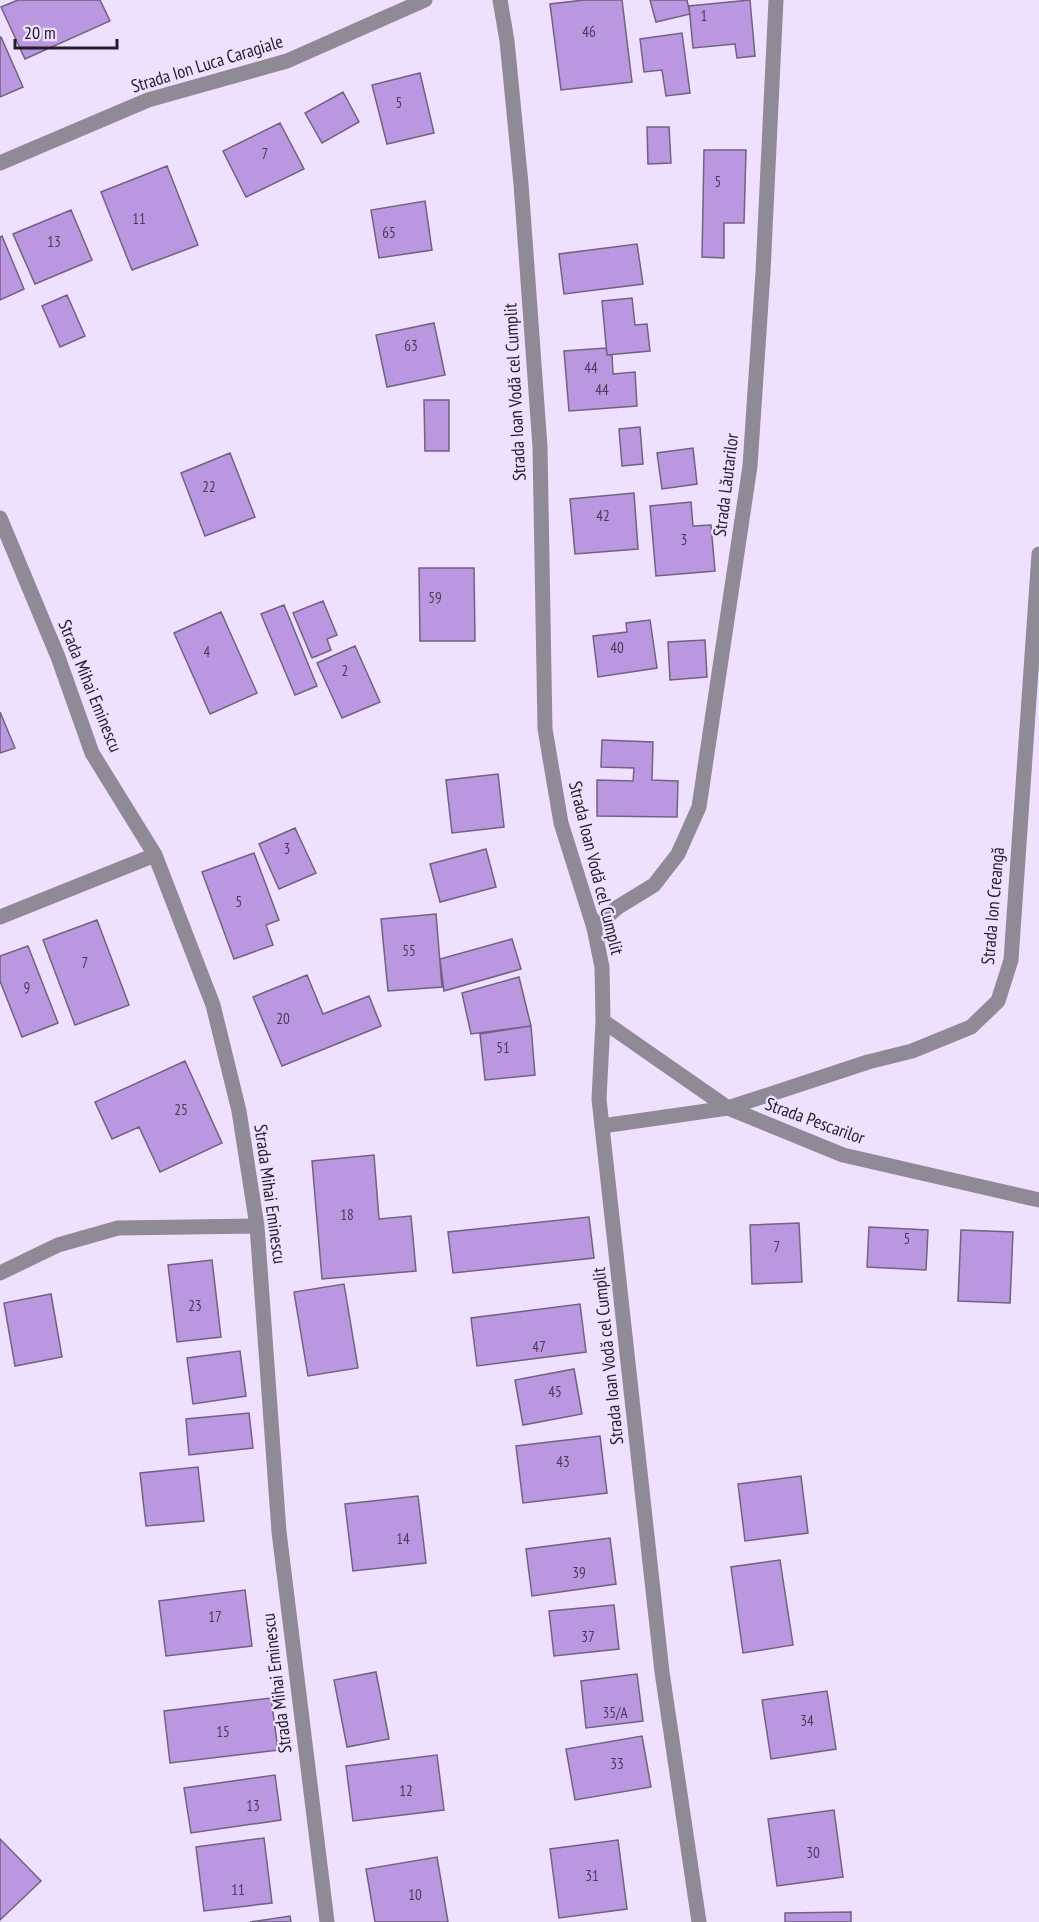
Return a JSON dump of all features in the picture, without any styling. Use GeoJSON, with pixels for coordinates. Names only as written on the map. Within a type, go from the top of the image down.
{"type":"FeatureCollection","features":[{"type":"Feature","properties":{"kind":"street","name":"Strada Ion Luca Caragiale"},"geometry":{"type":"LineString","coordinates":[[0,163],[148,100],[287,61],[425,0]]}},
{"type":"Feature","properties":{"kind":"street","name":"Strada Ioan Vodă cel Cumplit"},"geometry":{"type":"LineString","coordinates":[[500,0],[507,41],[521,184],[540,447],[545,729],[561,823],[594,928],[602,967],[603,1022],[599,1099],[662,1672],[699,1922]]}},
{"type":"Feature","properties":{"kind":"street","name":"Strada Lăutarilor"},"geometry":{"type":"LineString","coordinates":[[594,928],[618,907],[654,885],[678,854],[699,807],[750,466],[763,272],[776,0]]}},
{"type":"Feature","properties":{"kind":"street","name":"Strada Mihai Eminescu"},"geometry":{"type":"LineString","coordinates":[[0,518],[57,657],[92,753],[155,855],[213,1005],[239,1112],[257,1226],[279,1533],[327,1922]]}},
{"type":"Feature","properties":{"kind":"street","name":"Strada Ion Creangă"},"geometry":{"type":"LineString","coordinates":[[602,1126],[728,1108],[868,1062],[912,1051],[971,1027],[998,1001],[1011,960],[1039,554]]}},
{"type":"Feature","properties":{"kind":"street"},"geometry":{"type":"LineString","coordinates":[[0,916],[155,855]]}},
{"type":"Feature","properties":{"kind":"street","name":"Strada Pescarilor"},"geometry":{"type":"LineString","coordinates":[[603,1022],[728,1108],[843,1155],[1039,1200]]}},
{"type":"Feature","properties":{"kind":"street"},"geometry":{"type":"LineString","coordinates":[[0,1273],[58,1245],[118,1228],[257,1226]]}},
{"type":"Feature","properties":{"kind":"building"},"geometry":{"type":"Polygon","coordinates":[[[18,0],[100,0],[110,21],[25,59],[1,7],[18,0]]]}},
{"type":"Feature","properties":{"kind":"building"},"geometry":{"type":"Polygon","coordinates":[[[584,0],[622,0],[632,82],[561,90],[550,4],[584,0]]]}},
{"type":"Feature","properties":{"kind":"building"},"geometry":{"type":"Polygon","coordinates":[[[650,0],[687,0],[690,14],[656,22],[650,0]]]}},
{"type":"Feature","properties":{"kind":"building"},"geometry":{"type":"Polygon","coordinates":[[[750,0],[755,56],[737,58],[735,44],[693,48],[689,6],[750,0]]]}},
{"type":"Feature","properties":{"kind":"building"},"geometry":{"type":"Polygon","coordinates":[[[682,33],[690,93],[666,96],[662,70],[644,72],[640,39],[682,33]]]}},
{"type":"Feature","properties":{"kind":"building"},"geometry":{"type":"Polygon","coordinates":[[[0,37],[23,87],[0,97],[0,37]]]}},
{"type":"Feature","properties":{"kind":"building"},"geometry":{"type":"Polygon","coordinates":[[[420,73],[434,133],[387,144],[372,85],[420,73]]]}},
{"type":"Feature","properties":{"kind":"building"},"geometry":{"type":"Polygon","coordinates":[[[343,92],[359,122],[322,143],[305,113],[343,92]]]}},
{"type":"Feature","properties":{"kind":"building"},"geometry":{"type":"Polygon","coordinates":[[[280,123],[304,169],[246,197],[223,151],[280,123]]]}},
{"type":"Feature","properties":{"kind":"building"},"geometry":{"type":"Polygon","coordinates":[[[647,127],[669,127],[671,163],[648,164],[647,127]]]}},
{"type":"Feature","properties":{"kind":"building"},"geometry":{"type":"Polygon","coordinates":[[[704,150],[746,150],[744,223],[724,223],[724,258],[702,257],[704,150]]]}},
{"type":"Feature","properties":{"kind":"building"},"geometry":{"type":"Polygon","coordinates":[[[167,166],[198,245],[132,270],[101,192],[167,166]]]}},
{"type":"Feature","properties":{"kind":"building"},"geometry":{"type":"Polygon","coordinates":[[[425,201],[432,250],[379,258],[371,210],[425,201]]]}},
{"type":"Feature","properties":{"kind":"building"},"geometry":{"type":"Polygon","coordinates":[[[71,210],[92,260],[35,284],[13,234],[71,210]]]}},
{"type":"Feature","properties":{"kind":"building"},"geometry":{"type":"Polygon","coordinates":[[[2,236],[24,289],[0,300],[0,237],[2,236]]]}},
{"type":"Feature","properties":{"kind":"building"},"geometry":{"type":"Polygon","coordinates":[[[637,244],[643,284],[564,294],[559,254],[637,244]]]}},
{"type":"Feature","properties":{"kind":"building"},"geometry":{"type":"Polygon","coordinates":[[[67,295],[85,336],[60,347],[42,306],[67,295]]]}},
{"type":"Feature","properties":{"kind":"building"},"geometry":{"type":"Polygon","coordinates":[[[632,298],[635,325],[647,324],[650,351],[607,355],[602,301],[632,298]]]}},
{"type":"Feature","properties":{"kind":"building"},"geometry":{"type":"Polygon","coordinates":[[[434,323],[445,375],[387,387],[376,335],[434,323]]]}},
{"type":"Feature","properties":{"kind":"building"},"geometry":{"type":"Polygon","coordinates":[[[606,348],[607,355],[612,355],[613,374],[635,372],[637,406],[569,411],[564,351],[606,348]]]}},
{"type":"Feature","properties":{"kind":"building"},"geometry":{"type":"Polygon","coordinates":[[[424,400],[449,400],[449,451],[425,451],[424,400]]]}},
{"type":"Feature","properties":{"kind":"building"},"geometry":{"type":"Polygon","coordinates":[[[640,427],[643,464],[622,466],[619,429],[640,427]]]}},
{"type":"Feature","properties":{"kind":"building"},"geometry":{"type":"Polygon","coordinates":[[[693,448],[697,484],[662,489],[657,453],[693,448]]]}},
{"type":"Feature","properties":{"kind":"building"},"geometry":{"type":"Polygon","coordinates":[[[230,453],[255,517],[205,536],[181,473],[230,453]]]}},
{"type":"Feature","properties":{"kind":"building"},"geometry":{"type":"Polygon","coordinates":[[[634,493],[638,549],[575,554],[570,499],[634,493]]]}},
{"type":"Feature","properties":{"kind":"building"},"geometry":{"type":"Polygon","coordinates":[[[691,502],[693,526],[711,525],[715,571],[656,576],[650,506],[691,502]]]}},
{"type":"Feature","properties":{"kind":"building"},"geometry":{"type":"Polygon","coordinates":[[[419,568],[474,568],[475,641],[420,641],[419,568]]]}},
{"type":"Feature","properties":{"kind":"building"},"geometry":{"type":"Polygon","coordinates":[[[323,601],[337,635],[327,639],[331,650],[312,658],[293,613],[323,601]]]}},
{"type":"Feature","properties":{"kind":"building"},"geometry":{"type":"Polygon","coordinates":[[[284,605],[317,686],[295,695],[261,614],[284,605]]]}},
{"type":"Feature","properties":{"kind":"building"},"geometry":{"type":"Polygon","coordinates":[[[221,612],[257,693],[210,714],[174,633],[221,612]]]}},
{"type":"Feature","properties":{"kind":"building"},"geometry":{"type":"Polygon","coordinates":[[[650,620],[657,668],[598,677],[593,636],[627,632],[626,623],[650,620]]]}},
{"type":"Feature","properties":{"kind":"building"},"geometry":{"type":"Polygon","coordinates":[[[705,640],[707,677],[670,680],[668,642],[705,640]]]}},
{"type":"Feature","properties":{"kind":"building"},"geometry":{"type":"Polygon","coordinates":[[[355,646],[380,702],[342,718],[317,663],[355,646]]]}},
{"type":"Feature","properties":{"kind":"building"},"geometry":{"type":"Polygon","coordinates":[[[0,712],[15,748],[0,753],[0,712]]]}},
{"type":"Feature","properties":{"kind":"building"},"geometry":{"type":"Polygon","coordinates":[[[602,740],[653,742],[652,780],[678,781],[677,817],[597,816],[597,780],[633,781],[634,768],[601,767],[602,740]]]}},
{"type":"Feature","properties":{"kind":"building"},"geometry":{"type":"Polygon","coordinates":[[[498,774],[504,827],[452,833],[446,780],[498,774]]]}},
{"type":"Feature","properties":{"kind":"building"},"geometry":{"type":"Polygon","coordinates":[[[295,828],[316,873],[279,889],[259,844],[295,828]]]}},
{"type":"Feature","properties":{"kind":"building"},"geometry":{"type":"Polygon","coordinates":[[[486,849],[496,887],[440,902],[430,864],[486,849]]]}},
{"type":"Feature","properties":{"kind":"building"},"geometry":{"type":"Polygon","coordinates":[[[254,853],[279,920],[266,925],[273,945],[234,959],[202,872],[254,853]]]}},
{"type":"Feature","properties":{"kind":"building"},"geometry":{"type":"Polygon","coordinates":[[[436,914],[442,987],[388,991],[381,919],[436,914]]]}},
{"type":"Feature","properties":{"kind":"building"},"geometry":{"type":"Polygon","coordinates":[[[97,920],[129,1005],[75,1025],[43,940],[97,920]]]}},
{"type":"Feature","properties":{"kind":"building"},"geometry":{"type":"Polygon","coordinates":[[[512,939],[521,969],[444,991],[440,959],[512,939]]]}},
{"type":"Feature","properties":{"kind":"building"},"geometry":{"type":"Polygon","coordinates":[[[28,946],[58,1023],[22,1037],[0,981],[0,956],[28,946]]]}},
{"type":"Feature","properties":{"kind":"building"},"geometry":{"type":"Polygon","coordinates":[[[307,975],[323,1014],[369,996],[381,1026],[282,1066],[253,997],[307,975]]]}},
{"type":"Feature","properties":{"kind":"building"},"geometry":{"type":"Polygon","coordinates":[[[519,977],[531,1026],[471,1034],[462,993],[519,977]]]}},
{"type":"Feature","properties":{"kind":"building"},"geometry":{"type":"Polygon","coordinates":[[[531,1026],[535,1075],[485,1080],[480,1034],[531,1026]]]}},
{"type":"Feature","properties":{"kind":"building"},"geometry":{"type":"Polygon","coordinates":[[[185,1061],[222,1143],[160,1172],[139,1127],[112,1139],[95,1102],[185,1061]]]}},
{"type":"Feature","properties":{"kind":"building"},"geometry":{"type":"Polygon","coordinates":[[[374,1155],[379,1219],[411,1216],[416,1271],[322,1279],[312,1161],[374,1155]]]}},
{"type":"Feature","properties":{"kind":"building"},"geometry":{"type":"Polygon","coordinates":[[[589,1217],[594,1258],[453,1273],[448,1232],[589,1217]]]}},
{"type":"Feature","properties":{"kind":"building"},"geometry":{"type":"Polygon","coordinates":[[[799,1223],[802,1282],[752,1284],[750,1225],[799,1223]]]}},
{"type":"Feature","properties":{"kind":"building"},"geometry":{"type":"Polygon","coordinates":[[[869,1227],[928,1230],[926,1270],[867,1267],[869,1227]]]}},
{"type":"Feature","properties":{"kind":"building"},"geometry":{"type":"Polygon","coordinates":[[[961,1230],[1013,1232],[1010,1303],[958,1301],[961,1230]]]}},
{"type":"Feature","properties":{"kind":"building"},"geometry":{"type":"Polygon","coordinates":[[[212,1260],[221,1337],[177,1342],[168,1265],[212,1260]]]}},
{"type":"Feature","properties":{"kind":"building"},"geometry":{"type":"Polygon","coordinates":[[[344,1284],[358,1368],[308,1376],[294,1292],[344,1284]]]}},
{"type":"Feature","properties":{"kind":"building"},"geometry":{"type":"Polygon","coordinates":[[[51,1294],[62,1357],[15,1366],[4,1303],[51,1294]]]}},
{"type":"Feature","properties":{"kind":"building"},"geometry":{"type":"Polygon","coordinates":[[[580,1304],[586,1352],[477,1366],[471,1318],[580,1304]]]}},
{"type":"Feature","properties":{"kind":"building"},"geometry":{"type":"Polygon","coordinates":[[[240,1351],[246,1396],[193,1404],[187,1358],[240,1351]]]}},
{"type":"Feature","properties":{"kind":"building"},"geometry":{"type":"Polygon","coordinates":[[[574,1369],[582,1414],[523,1425],[515,1380],[574,1369]]]}},
{"type":"Feature","properties":{"kind":"building"},"geometry":{"type":"Polygon","coordinates":[[[249,1413],[253,1448],[189,1455],[186,1419],[249,1413]]]}},
{"type":"Feature","properties":{"kind":"building"},"geometry":{"type":"Polygon","coordinates":[[[600,1436],[607,1493],[523,1503],[516,1446],[600,1436]]]}},
{"type":"Feature","properties":{"kind":"building"},"geometry":{"type":"Polygon","coordinates":[[[198,1467],[204,1521],[146,1526],[140,1473],[198,1467]]]}},
{"type":"Feature","properties":{"kind":"building"},"geometry":{"type":"Polygon","coordinates":[[[801,1476],[808,1533],[745,1541],[738,1484],[801,1476]]]}},
{"type":"Feature","properties":{"kind":"building"},"geometry":{"type":"Polygon","coordinates":[[[418,1496],[426,1563],[353,1571],[345,1504],[418,1496]]]}},
{"type":"Feature","properties":{"kind":"building"},"geometry":{"type":"Polygon","coordinates":[[[610,1538],[616,1584],[532,1596],[526,1549],[610,1538]]]}},
{"type":"Feature","properties":{"kind":"building"},"geometry":{"type":"Polygon","coordinates":[[[780,1560],[793,1645],[743,1653],[731,1567],[780,1560]]]}},
{"type":"Feature","properties":{"kind":"building"},"geometry":{"type":"Polygon","coordinates":[[[245,1590],[252,1646],[166,1656],[159,1601],[245,1590]]]}},
{"type":"Feature","properties":{"kind":"building"},"geometry":{"type":"Polygon","coordinates":[[[614,1605],[619,1649],[554,1656],[549,1611],[614,1605]]]}},
{"type":"Feature","properties":{"kind":"building"},"geometry":{"type":"Polygon","coordinates":[[[376,1672],[389,1739],[347,1747],[334,1680],[376,1672]]]}},
{"type":"Feature","properties":{"kind":"building"},"geometry":{"type":"Polygon","coordinates":[[[637,1674],[643,1721],[586,1728],[581,1681],[637,1674]]]}},
{"type":"Feature","properties":{"kind":"building"},"geometry":{"type":"Polygon","coordinates":[[[827,1691],[836,1749],[771,1759],[762,1700],[827,1691]]]}},
{"type":"Feature","properties":{"kind":"building"},"geometry":{"type":"Polygon","coordinates":[[[271,1698],[278,1750],[170,1763],[164,1711],[271,1698]]]}},
{"type":"Feature","properties":{"kind":"building"},"geometry":{"type":"Polygon","coordinates":[[[642,1736],[651,1787],[575,1800],[566,1749],[642,1736]]]}},
{"type":"Feature","properties":{"kind":"building"},"geometry":{"type":"Polygon","coordinates":[[[437,1755],[444,1810],[353,1821],[346,1766],[437,1755]]]}},
{"type":"Feature","properties":{"kind":"building"},"geometry":{"type":"Polygon","coordinates":[[[275,1775],[281,1820],[191,1833],[184,1788],[275,1775]]]}},
{"type":"Feature","properties":{"kind":"building"},"geometry":{"type":"Polygon","coordinates":[[[834,1810],[843,1877],[777,1886],[768,1819],[834,1810]]]}},
{"type":"Feature","properties":{"kind":"building"},"geometry":{"type":"Polygon","coordinates":[[[264,1838],[272,1903],[204,1911],[196,1847],[264,1838]]]}},
{"type":"Feature","properties":{"kind":"building"},"geometry":{"type":"Polygon","coordinates":[[[0,1839],[41,1881],[0,1920],[0,1839]]]}},
{"type":"Feature","properties":{"kind":"building"},"geometry":{"type":"Polygon","coordinates":[[[618,1840],[627,1909],[559,1918],[550,1849],[618,1840]]]}},
{"type":"Feature","properties":{"kind":"building"},"geometry":{"type":"Polygon","coordinates":[[[437,1857],[448,1922],[375,1922],[366,1869],[437,1857]]]}},
{"type":"Feature","properties":{"kind":"building"},"geometry":{"type":"Polygon","coordinates":[[[851,1912],[851,1922],[785,1922],[785,1913],[851,1912]]]}},
{"type":"Feature","properties":{"kind":"building"},"geometry":{"type":"Polygon","coordinates":[[[290,1916],[291,1922],[250,1922],[290,1916]]]}}]}
